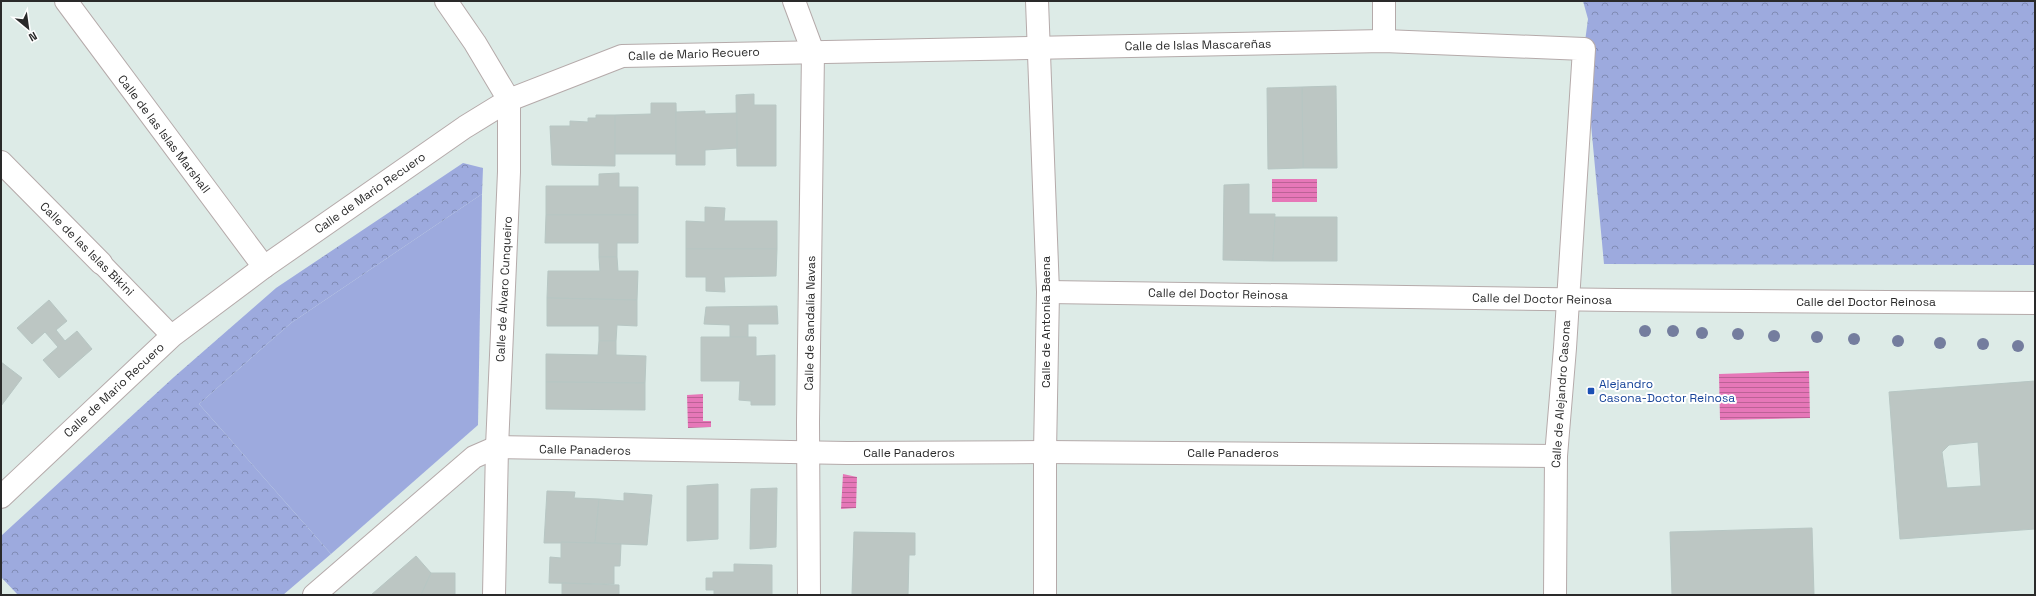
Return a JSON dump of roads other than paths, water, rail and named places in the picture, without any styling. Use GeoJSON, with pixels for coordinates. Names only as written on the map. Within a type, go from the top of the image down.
{"type":"FeatureCollection","features":[{"type":"Feature","properties":{"kind":"street","name":"Calle de las Islas Marshall"},"geometry":{"type":"LineString","coordinates":[[66,1],[264,266]]}},
{"type":"Feature","properties":{"kind":"street"},"geometry":{"type":"LineString","coordinates":[[446,1],[475,43],[509,100]]}},
{"type":"Feature","properties":{"kind":"street"},"geometry":{"type":"LineString","coordinates":[[794,1],[813,52]]}},
{"type":"Feature","properties":{"kind":"street","name":"Calle de Antonia Baena"},"geometry":{"type":"LineString","coordinates":[[1037,1],[1048,292],[1045,452],[1045,595]]}},
{"type":"Feature","properties":{"kind":"street"},"geometry":{"type":"LineString","coordinates":[[1384,1],[1384,41]]}},
{"type":"Feature","properties":{"kind":"street","name":"Calle de Islas Mascareñas"},"geometry":{"type":"LineString","coordinates":[[813,52],[1038,49],[1384,41],[1584,49]]}},
{"type":"Feature","properties":{"kind":"street","name":"Calle de Alejandro Casona"},"geometry":{"type":"LineString","coordinates":[[1555,595],[1556,456],[1584,49]]}},
{"type":"Feature","properties":{"kind":"street","name":"Calle de Mario Recuero"},"geometry":{"type":"LineString","coordinates":[[1,497],[172,336],[264,266],[452,136],[509,100],[622,56],[813,52]]}},
{"type":"Feature","properties":{"kind":"street","name":"Calle de Sandalia Navas"},"geometry":{"type":"LineString","coordinates":[[809,595],[808,452],[813,52]]}},
{"type":"Feature","properties":{"kind":"street","name":"Calle de Álvaro Cunqueiro"},"geometry":{"type":"LineString","coordinates":[[494,595],[497,447],[509,172],[509,100]]}},
{"type":"Feature","properties":{"kind":"street","name":"Calle de las Islas Bikini"},"geometry":{"type":"LineString","coordinates":[[1,162],[172,336]]}},
{"type":"Feature","properties":{"kind":"street","name":"Calle del Doctor Reinosa"},"geometry":{"type":"LineString","coordinates":[[1048,292],[2035,304]]}},
{"type":"Feature","properties":{"kind":"street","name":"Calle Panaderos"},"geometry":{"type":"LineString","coordinates":[[314,595],[474,456],[497,447],[847,453],[1045,452],[1556,456]]}},
{"type":"Feature","properties":{"kind":"place","name":"Alejandro Casona-Doctor Reinosa"},"geometry":{"type":"Point","coordinates":[1591,391]}}]}
